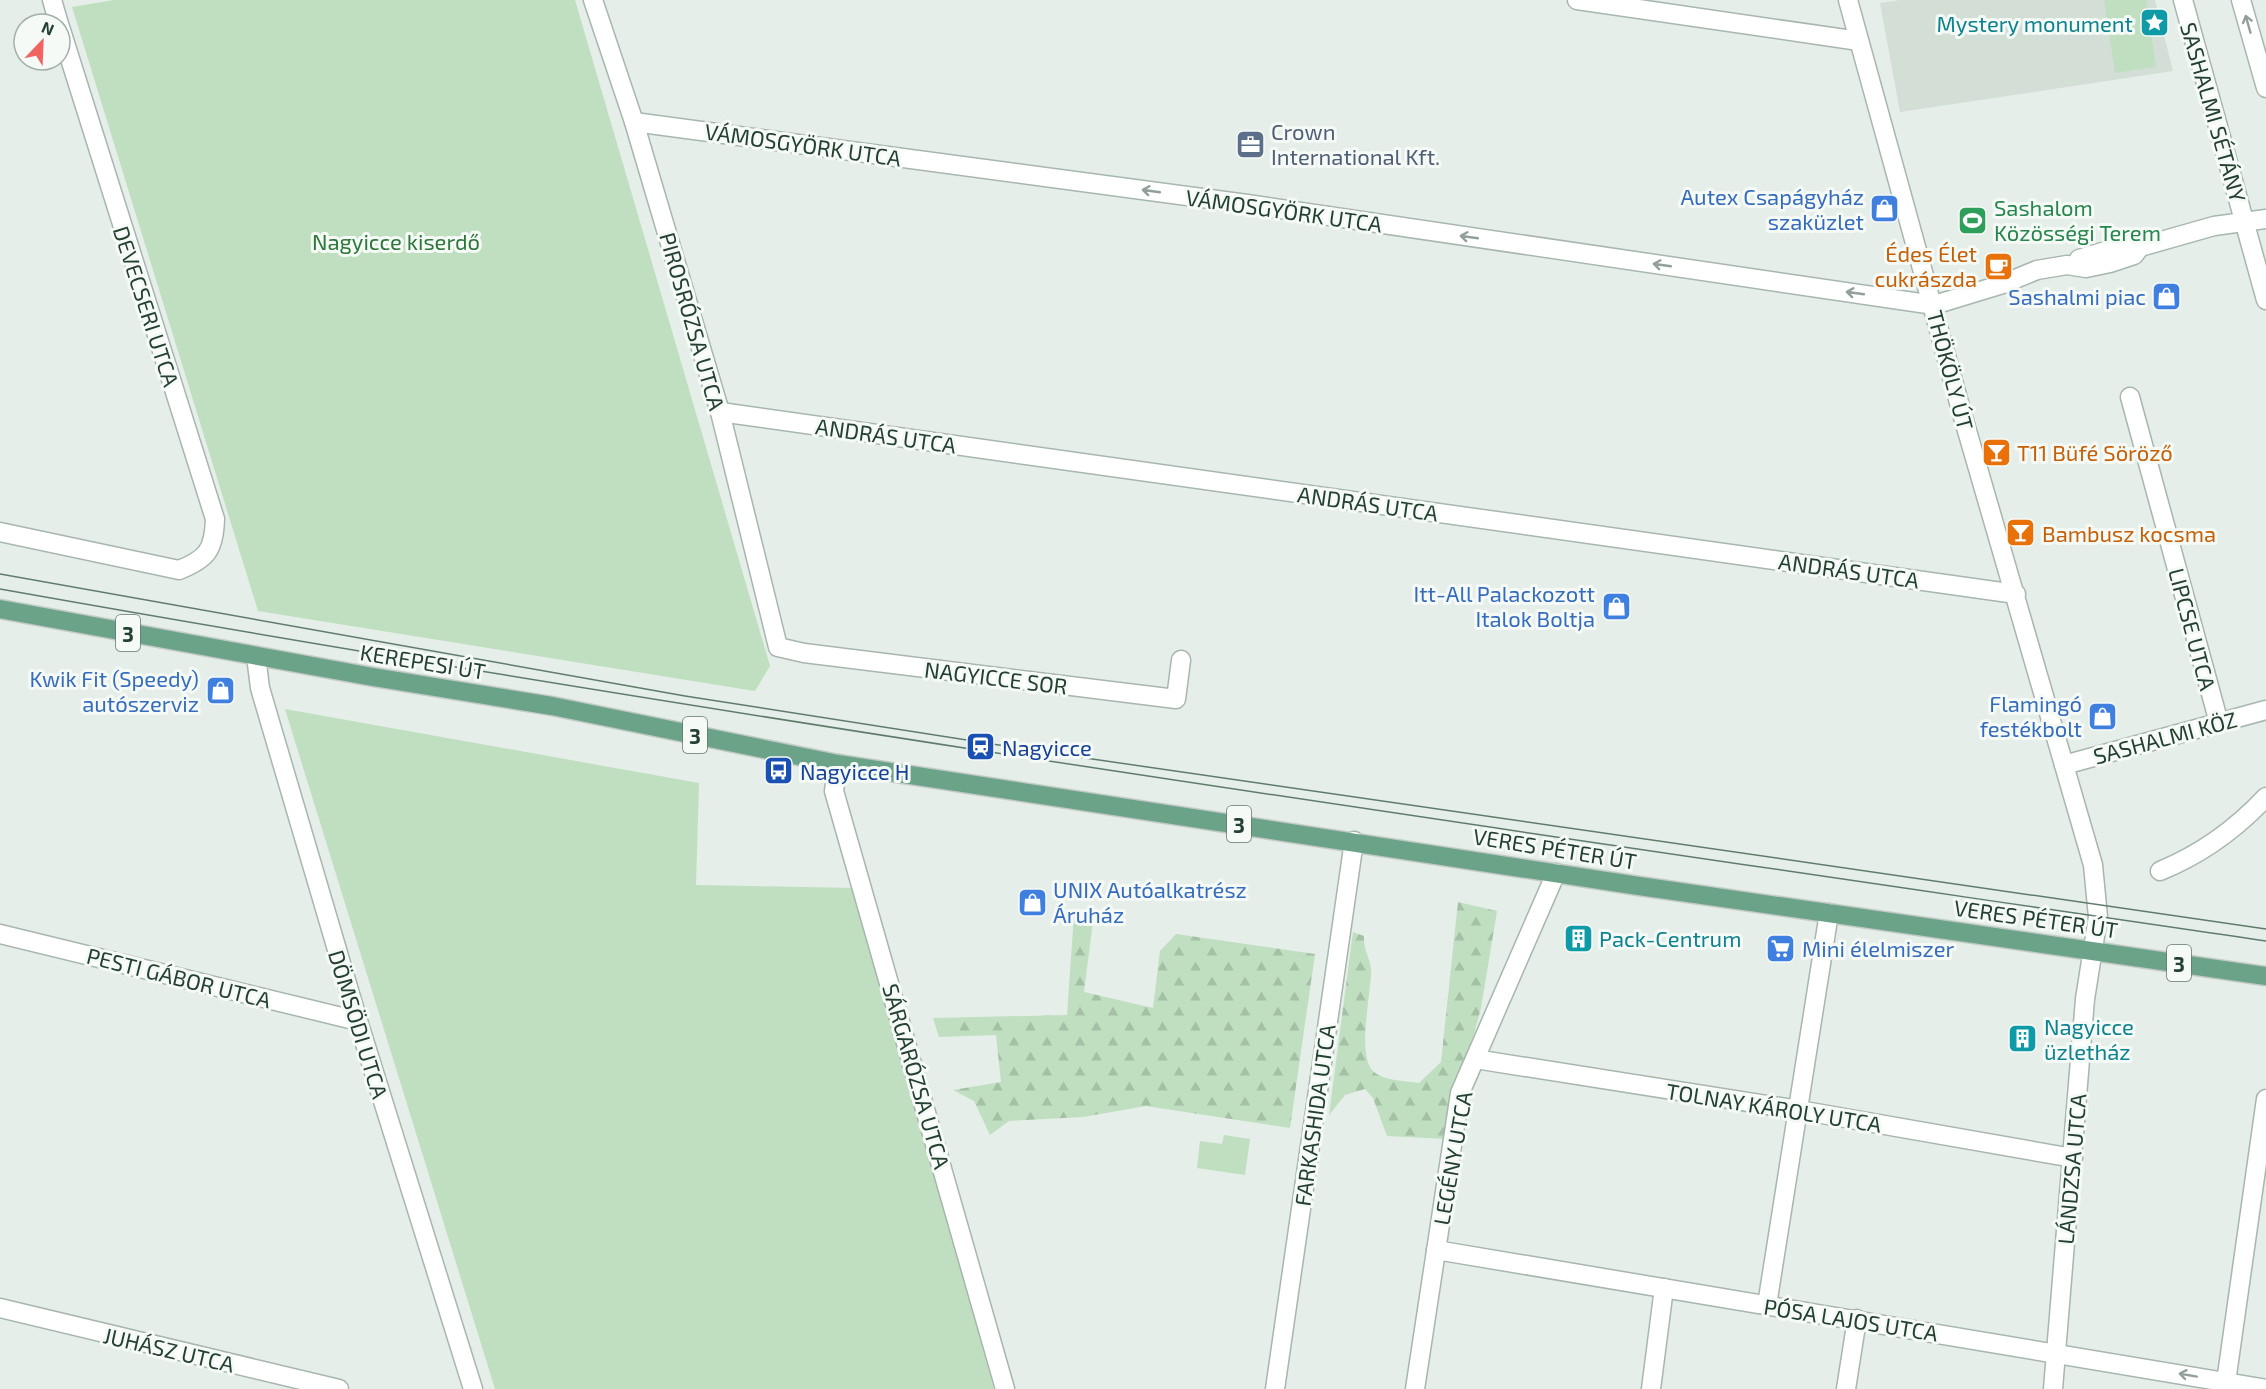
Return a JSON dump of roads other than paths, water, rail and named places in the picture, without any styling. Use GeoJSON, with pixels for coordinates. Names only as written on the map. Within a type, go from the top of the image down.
{"type":"FeatureCollection","features":[{"type":"Feature","properties":{"kind":"main road","name":"KEREPESI ÚT"},"geometry":{"type":"LineString","coordinates":[[0,609],[256,656],[552,706],[838,764]]}},
{"type":"Feature","properties":{"kind":"main road","name":"VERES PÉTER ÚT"},"geometry":{"type":"LineString","coordinates":[[838,764],[1556,873],[2266,976]]}},
{"type":"Feature","properties":{"kind":"street","name":"PIROSRÓZSA UTCA"},"geometry":{"type":"LineString","coordinates":[[593,0],[634,122],[720,412],[778,647]]}},
{"type":"Feature","properties":{"kind":"street"},"geometry":{"type":"LineString","coordinates":[[1577,0],[1859,41]]}},
{"type":"Feature","properties":{"kind":"street","name":"THÖKÖLY ÚT"},"geometry":{"type":"LineString","coordinates":[[1848,0],[1934,305],[1961,410],[2093,865],[2098,917],[2092,950]]}},
{"type":"Feature","properties":{"kind":"street","name":"SASHALMI SÉTÁNY"},"geometry":{"type":"LineString","coordinates":[[2183,0],[2266,300]]}},
{"type":"Feature","properties":{"kind":"street"},"geometry":{"type":"LineString","coordinates":[[2241,0],[2266,88]]}},
{"type":"Feature","properties":{"kind":"street","name":"DEVECSERI UTCA"},"geometry":{"type":"LineString","coordinates":[[0,532],[179,570],[200,562],[214,541],[215,519],[72,67]]}},
{"type":"Feature","properties":{"kind":"street","name":"VÁMOSGYÖRK UTCA"},"geometry":{"type":"LineString","coordinates":[[634,122],[1247,204],[1934,305]]}},
{"type":"Feature","properties":{"kind":"street"},"geometry":{"type":"LineString","coordinates":[[1934,305],[2003,284],[2037,270],[2067,265],[2126,245],[2140,247],[2214,226],[2266,219]]}},
{"type":"Feature","properties":{"kind":"street","name":"LIPCSE UTCA"},"geometry":{"type":"LineString","coordinates":[[2130,397],[2219,723]]}},
{"type":"Feature","properties":{"kind":"street","name":"ANDRÁS UTCA"},"geometry":{"type":"LineString","coordinates":[[720,412],[2016,594]]}},
{"type":"Feature","properties":{"kind":"street","name":"NAGYICCE SOR"},"geometry":{"type":"LineString","coordinates":[[778,647],[804,653],[1176,699],[1181,660]]}},
{"type":"Feature","properties":{"kind":"street","name":"DÖMSÖDI UTCA"},"geometry":{"type":"LineString","coordinates":[[256,656],[261,688],[358,1021],[473,1389]]}},
{"type":"Feature","properties":{"kind":"street","name":"SASHALMI KÖZ"},"geometry":{"type":"LineString","coordinates":[[2064,765],[2266,710]]}},
{"type":"Feature","properties":{"kind":"street","name":"SÁRGARÓZSA UTCA"},"geometry":{"type":"LineString","coordinates":[[838,764],[834,791],[1005,1389]]}},
{"type":"Feature","properties":{"kind":"street"},"geometry":{"type":"LineString","coordinates":[[2160,871],[2209,847],[2250,814],[2266,797]]}},
{"type":"Feature","properties":{"kind":"street","name":"FARKASHIDA UTCA"},"geometry":{"type":"LineString","coordinates":[[1275,1389],[1354,841]]}},
{"type":"Feature","properties":{"kind":"street","name":"LEGÉNY UTCA"},"geometry":{"type":"LineString","coordinates":[[1415,1389],[1460,1093],[1556,873]]}},
{"type":"Feature","properties":{"kind":"street"},"geometry":{"type":"LineString","coordinates":[[1767,1305],[1829,912]]}},
{"type":"Feature","properties":{"kind":"street","name":"PESTI GÁBOR UTCA"},"geometry":{"type":"LineString","coordinates":[[0,934],[358,1021]]}},
{"type":"Feature","properties":{"kind":"street","name":"LÁNDZSA UTCA"},"geometry":{"type":"LineString","coordinates":[[2053,1389],[2085,999],[2092,950]]}},
{"type":"Feature","properties":{"kind":"street","name":"TOLNAY KÁROLY UTCA"},"geometry":{"type":"LineString","coordinates":[[1475,1059],[1799,1110],[2073,1158]]}},
{"type":"Feature","properties":{"kind":"street"},"geometry":{"type":"LineString","coordinates":[[2226,1382],[2266,1099]]}},
{"type":"Feature","properties":{"kind":"street","name":"PÓSA LAJOS UTCA"},"geometry":{"type":"LineString","coordinates":[[1436,1250],[2266,1389]]}},
{"type":"Feature","properties":{"kind":"street"},"geometry":{"type":"LineString","coordinates":[[1651,1389],[1664,1287]]}},
{"type":"Feature","properties":{"kind":"street","name":"JUHÁSZ UTCA"},"geometry":{"type":"LineString","coordinates":[[0,1308],[339,1389]]}},
{"type":"Feature","properties":{"kind":"street"},"geometry":{"type":"LineString","coordinates":[[1846,1389],[1857,1320]]}},
{"type":"Feature","properties":{"kind":"tram line"},"geometry":{"type":"LineString","coordinates":[[0,574],[685,696],[1037,751],[2266,929]]}},
{"type":"Feature","properties":{"kind":"tram line"},"geometry":{"type":"LineString","coordinates":[[0,589],[565,685],[1132,774],[2266,941]]}},
{"type":"Feature","properties":{"kind":"place","name":"Mystery monument"},"geometry":{"type":"Point","coordinates":[2154,23]}},
{"type":"Feature","properties":{"kind":"place","name":"Crown International Kft."},"geometry":{"type":"Point","coordinates":[1250,144]}},
{"type":"Feature","properties":{"kind":"place","name":"Autex Csapágyház szaküzlet"},"geometry":{"type":"Point","coordinates":[1885,209]}},
{"type":"Feature","properties":{"kind":"place","name":"Sashalom Közösségi Terem"},"geometry":{"type":"Point","coordinates":[1973,220]}},
{"type":"Feature","properties":{"kind":"place","name":"Édes Élet cukrászda"},"geometry":{"type":"Point","coordinates":[1998,266]}},
{"type":"Feature","properties":{"kind":"place","name":"Sashalmi piac"},"geometry":{"type":"Point","coordinates":[2167,296]}},
{"type":"Feature","properties":{"kind":"place","name":"T11 Büfé Söröző"},"geometry":{"type":"Point","coordinates":[1996,452]}},
{"type":"Feature","properties":{"kind":"place","name":"Bambusz kocsma"},"geometry":{"type":"Point","coordinates":[2021,533]}},
{"type":"Feature","properties":{"kind":"place","name":"Itt-All Palackozott Italok Boltja"},"geometry":{"type":"Point","coordinates":[1616,606]}},
{"type":"Feature","properties":{"kind":"place","name":"Kwik Fit (Speedy) autószerviz"},"geometry":{"type":"Point","coordinates":[220,691]}},
{"type":"Feature","properties":{"kind":"place","name":"Flamingó festékbolt"},"geometry":{"type":"Point","coordinates":[2103,716]}},
{"type":"Feature","properties":{"kind":"place","name":"Nagyicce"},"geometry":{"type":"Point","coordinates":[981,747]}},
{"type":"Feature","properties":{"kind":"place","name":"Nagyicce H"},"geometry":{"type":"Point","coordinates":[779,771]}},
{"type":"Feature","properties":{"kind":"place","name":"UNIX Autóalkatrész Áruház"},"geometry":{"type":"Point","coordinates":[1032,902]}},
{"type":"Feature","properties":{"kind":"place","name":"Pack-Centrum"},"geometry":{"type":"Point","coordinates":[1578,938]}},
{"type":"Feature","properties":{"kind":"place","name":"Mini élelmiszer"},"geometry":{"type":"Point","coordinates":[1781,948]}},
{"type":"Feature","properties":{"kind":"place","name":"Nagyicce üzletház"},"geometry":{"type":"Point","coordinates":[2023,1039]}},
{"type":"Feature","properties":{"kind":"park label","name":"Nagyicce kiserdő"},"geometry":{"type":"Point","coordinates":[396,241]}}]}
